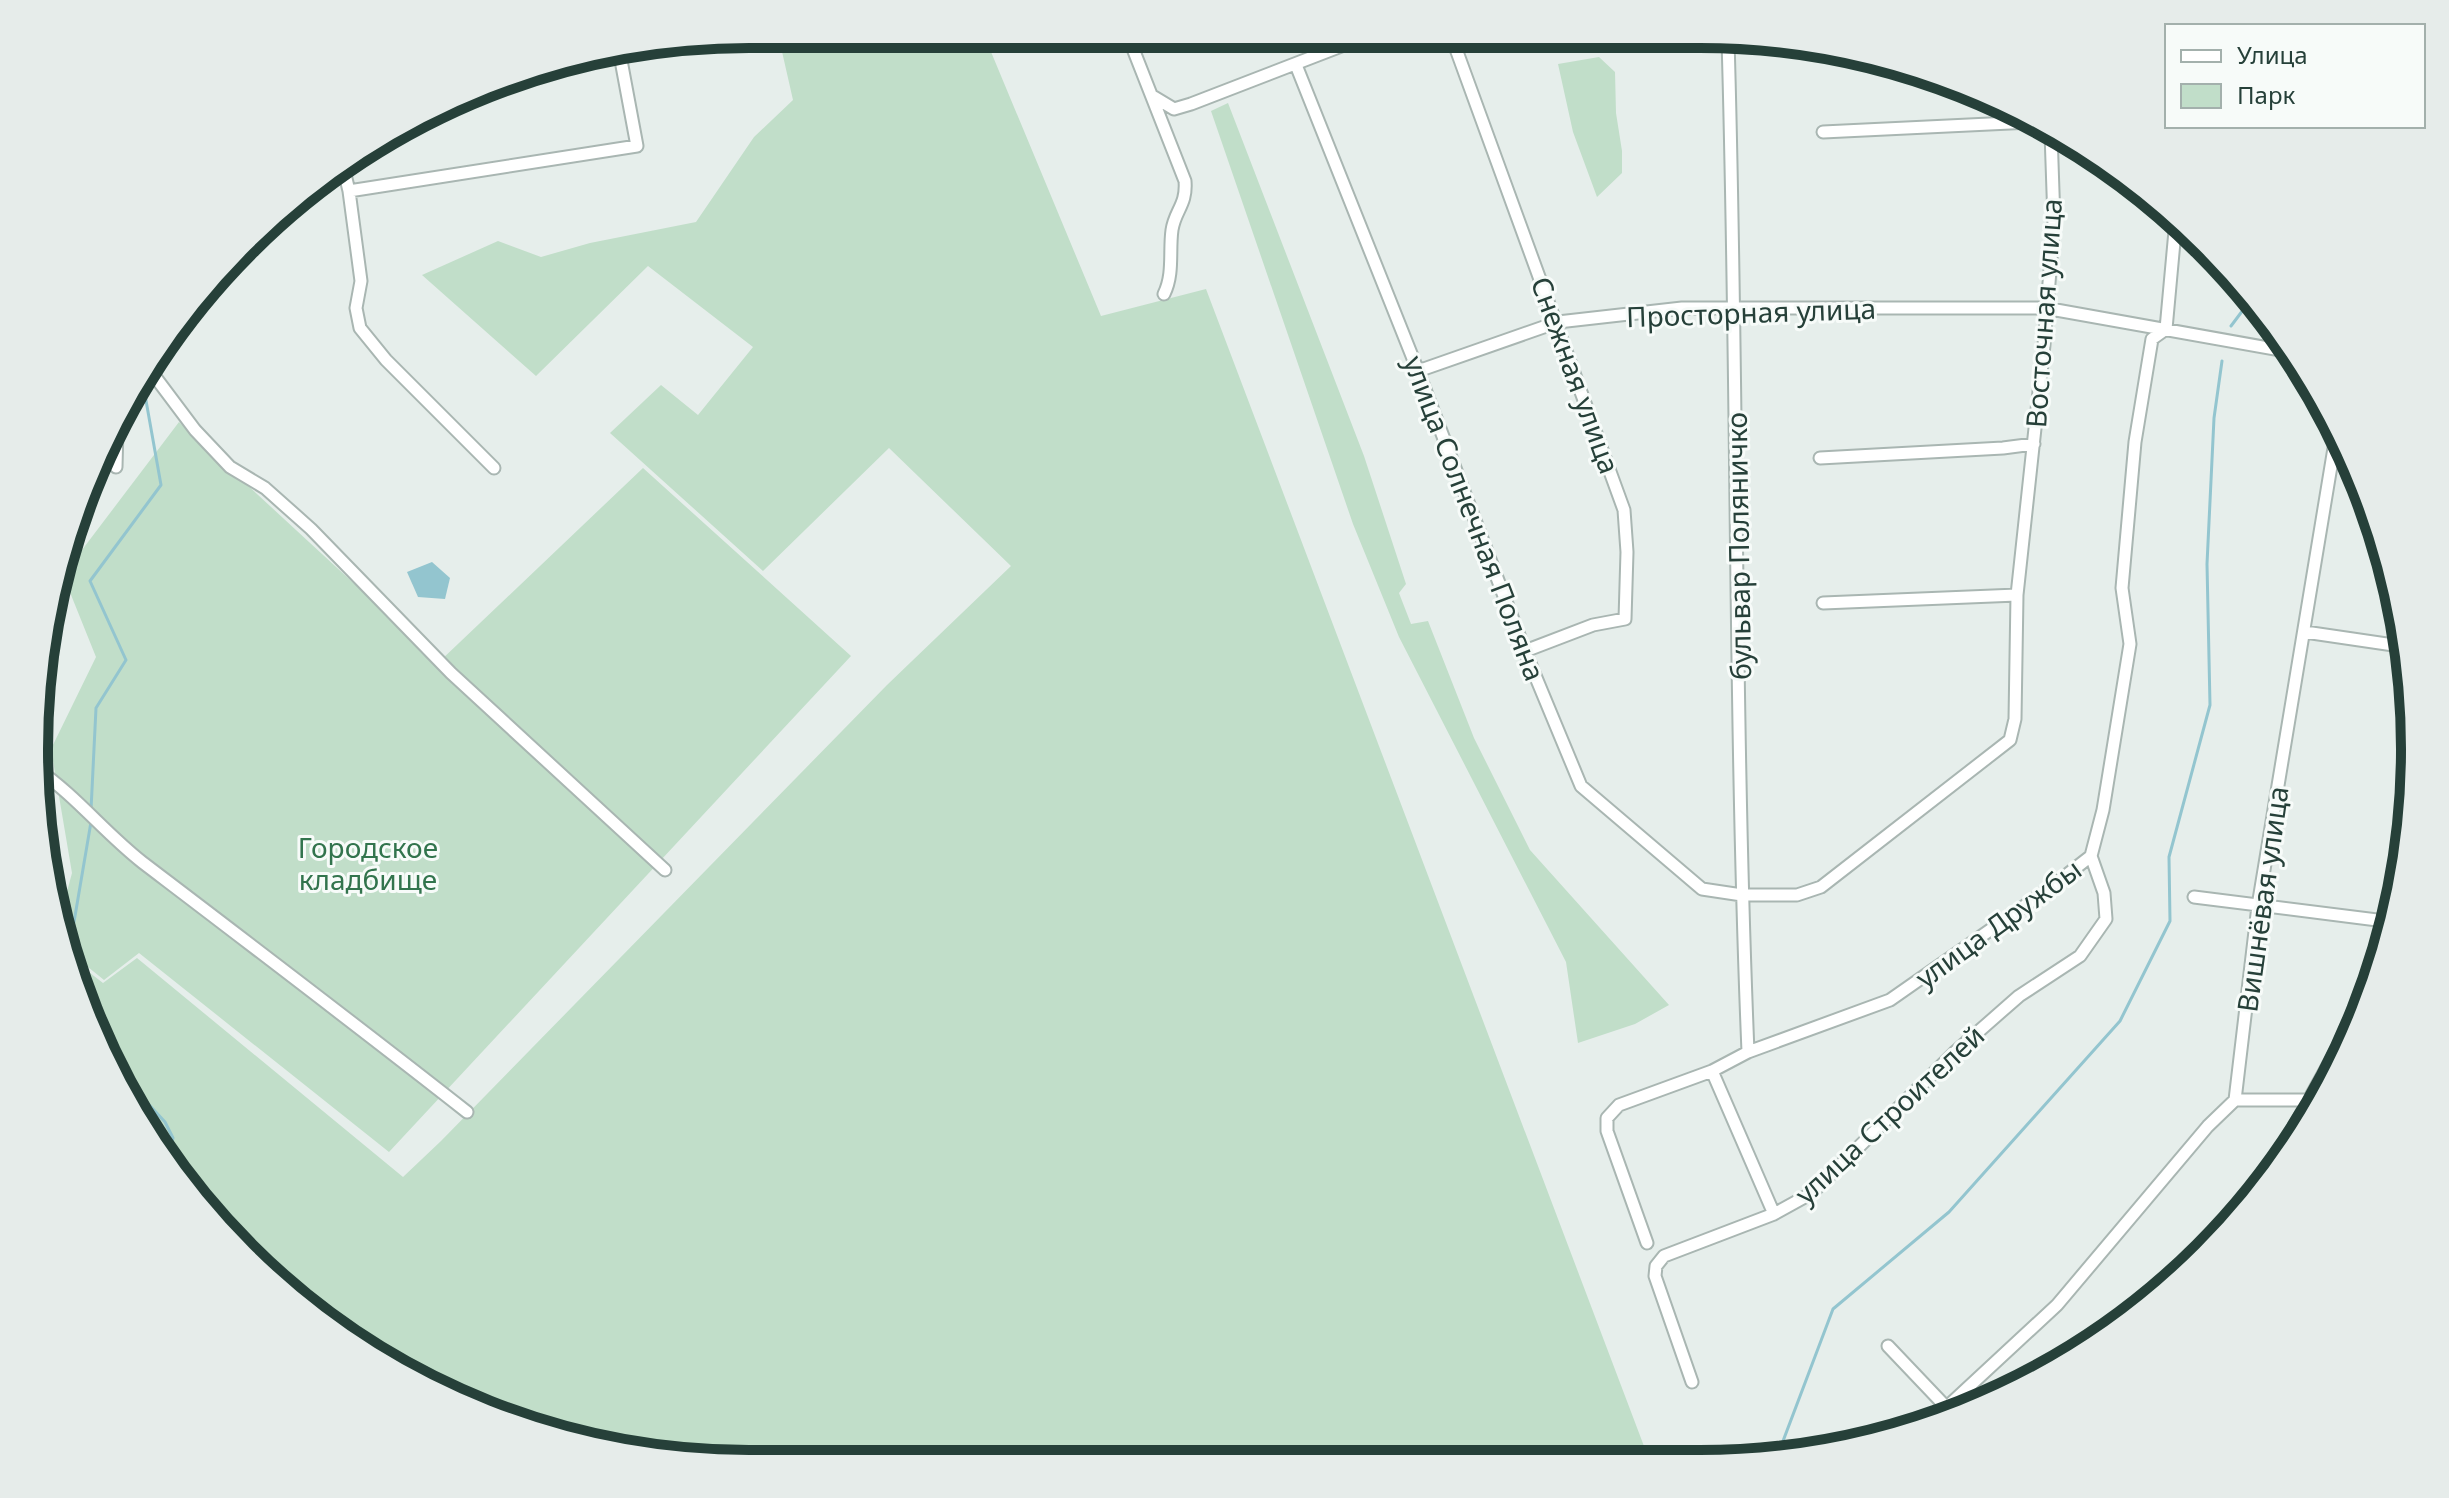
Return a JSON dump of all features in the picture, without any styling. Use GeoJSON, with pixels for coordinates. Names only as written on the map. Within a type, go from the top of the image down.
{"type":"FeatureCollection","features":[{"type":"Feature","properties":{"kind":"street"},"geometry":{"type":"LineString","coordinates":[[1133,48],[1185,181],[1186,198],[1173,227],[1169,284],[1164,294]]}},
{"type":"Feature","properties":{"kind":"street"},"geometry":{"type":"LineString","coordinates":[[1154,97],[1174,109],[1338,48]]}},
{"type":"Feature","properties":{"kind":"street","name":"Снежная улица"},"geometry":{"type":"LineString","coordinates":[[1456,48],[1624,510],[1627,552],[1625,619],[1593,625],[1525,651]]}},
{"type":"Feature","properties":{"kind":"street","name":"бульвар Поляничко"},"geometry":{"type":"LineString","coordinates":[[1728,49],[1735,309],[1742,895],[1748,1052]]}},
{"type":"Feature","properties":{"kind":"street"},"geometry":{"type":"LineString","coordinates":[[349,191],[637,146],[621,60]]}},
{"type":"Feature","properties":{"kind":"street","name":"улица Солнечная Поляна"},"geometry":{"type":"LineString","coordinates":[[1296,65],[1525,651],[1581,786],[1702,889],[1742,895]]}},
{"type":"Feature","properties":{"kind":"street"},"geometry":{"type":"LineString","coordinates":[[1823,132],[2015,123]]}},
{"type":"Feature","properties":{"kind":"street","name":"Восточная улица"},"geometry":{"type":"LineString","coordinates":[[1742,895],[1797,895],[1821,887],[2010,740],[2015,719],[2017,595],[2054,221],[2051,143]]}},
{"type":"Feature","properties":{"kind":"street"},"geometry":{"type":"LineString","coordinates":[[345,176],[361,281],[356,308],[360,328],[386,360],[494,468]]}},
{"type":"Feature","properties":{"kind":"street","name":"улица Дружбы"},"geometry":{"type":"LineString","coordinates":[[1647,1243],[1607,1131],[1607,1118],[1619,1105],[1712,1071],[1748,1052],[1890,1000],[2091,856],[2103,810],[2130,644],[2122,588],[2135,442],[2152,339],[2166,329],[2175,234]]}},
{"type":"Feature","properties":{"kind":"street","name":"Просторная улица"},"geometry":{"type":"LineString","coordinates":[[1418,371],[1558,322],[1682,308],[2045,308],[2275,349]]}},
{"type":"Feature","properties":{"kind":"street"},"geometry":{"type":"LineString","coordinates":[[155,377],[195,430],[230,467],[265,488],[311,529],[451,673],[665,870]]}},
{"type":"Feature","properties":{"kind":"street","name":"Восточная улица"},"geometry":{"type":"LineString","coordinates":[[1820,458],[2034,444]]}},
{"type":"Feature","properties":{"kind":"street"},"geometry":{"type":"LineString","coordinates":[[116,467],[117,447]]}},
{"type":"Feature","properties":{"kind":"street","name":"Вишнёвая улица"},"geometry":{"type":"LineString","coordinates":[[2235,1100],[2258,906],[2334,450]]}},
{"type":"Feature","properties":{"kind":"street"},"geometry":{"type":"LineString","coordinates":[[1823,603],[2017,595]]}},
{"type":"Feature","properties":{"kind":"street"},"geometry":{"type":"LineString","coordinates":[[2305,632],[2393,645]]}},
{"type":"Feature","properties":{"kind":"street"},"geometry":{"type":"LineString","coordinates":[[49,777],[110,837],[467,1112]]}},
{"type":"Feature","properties":{"kind":"street","name":"улица Строителей"},"geometry":{"type":"LineString","coordinates":[[1692,1382],[1655,1276],[1656,1266],[1664,1256],[1774,1214],[1812,1193],[1954,1053],[2019,996],[2080,956],[2106,919],[2104,893],[2091,856]]}},
{"type":"Feature","properties":{"kind":"street"},"geometry":{"type":"LineString","coordinates":[[2194,897],[2379,920]]}},
{"type":"Feature","properties":{"kind":"street"},"geometry":{"type":"LineString","coordinates":[[1712,1071],[1774,1214]]}},
{"type":"Feature","properties":{"kind":"street"},"geometry":{"type":"LineString","coordinates":[[1949,1404],[2057,1305],[2208,1126],[2235,1100],[2307,1099]]}},
{"type":"Feature","properties":{"kind":"street"},"geometry":{"type":"LineString","coordinates":[[1888,1346],[1945,1406]]}},
{"type":"Feature","properties":{"kind":"green space"},"geometry":{"type":"Polygon","coordinates":[[[781,48],[989,48],[1101,316],[1206,289],[1645,1450],[749,1450],[658,1444],[612,1437],[524,1413],[439,1378],[398,1356],[322,1305],[253,1245],[222,1211],[193,1176],[142,1100],[101,1017],[83,968],[103,983],[137,958],[403,1177],[887,685],[1011,566],[889,448],[763,571],[610,433],[661,385],[698,415],[753,347],[648,266],[536,376],[422,275],[498,241],[541,257],[590,243],[696,222],[754,137],[793,100],[781,48]]]}},
{"type":"Feature","properties":{"kind":"green space"},"geometry":{"type":"Polygon","coordinates":[[[1599,57],[1615,72],[1622,173],[1597,197],[1573,132],[1558,64],[1599,57]]]}},
{"type":"Feature","properties":{"kind":"green space"},"geometry":{"type":"Polygon","coordinates":[[[1228,103],[1364,456],[1406,584],[1399,593],[1411,624],[1428,621],[1474,738],[1530,850],[1669,1005],[1635,1024],[1578,1043],[1566,962],[1399,637],[1353,524],[1211,111],[1228,103]]]}},
{"type":"Feature","properties":{"kind":"green space","name":"Городское кладбище"},"geometry":{"type":"Polygon","coordinates":[[[179,422],[439,662],[643,468],[851,656],[389,1152],[139,953],[104,980],[81,962],[65,900],[72,873],[51,749],[96,657],[67,586],[74,560],[179,422]]]}},
{"type":"Feature","properties":{"kind":"water"},"geometry":{"type":"Polygon","coordinates":[[[432,562],[450,578],[445,599],[418,597],[407,572],[432,562]]]}},
{"type":"Feature","properties":{"kind":"waterway"},"geometry":{"type":"LineString","coordinates":[[2231,326],[2244,308]]}},
{"type":"Feature","properties":{"kind":"waterway"},"geometry":{"type":"LineString","coordinates":[[1782,1445],[1833,1309],[1949,1212],[2120,1021],[2170,921],[2169,857],[2210,705],[2207,564],[2214,418],[2222,361]]}},
{"type":"Feature","properties":{"kind":"waterway"},"geometry":{"type":"LineString","coordinates":[[91,810],[96,708],[126,660],[90,581],[161,485],[145,394]]}},
{"type":"Feature","properties":{"kind":"waterway"},"geometry":{"type":"LineString","coordinates":[[71,927],[91,822]]}},
{"type":"Feature","properties":{"kind":"waterway"},"geometry":{"type":"LineString","coordinates":[[138,1093],[165,1122],[173,1138],[171,1145]]}}]}
